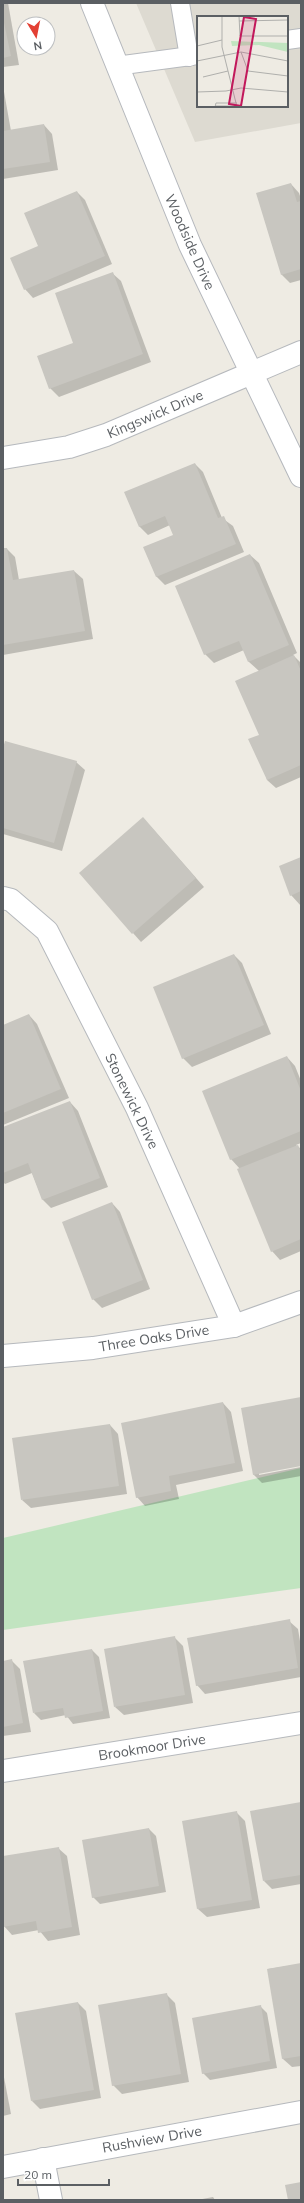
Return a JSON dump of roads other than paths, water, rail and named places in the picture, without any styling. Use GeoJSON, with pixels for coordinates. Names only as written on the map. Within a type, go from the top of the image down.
{"type":"FeatureCollection","features":[{"type":"Feature","properties":{"kind":"street","name":"Woodside Drive"},"geometry":{"type":"LineString","coordinates":[[92,3],[116,66],[190,245],[301,476]]}},
{"type":"Feature","properties":{"kind":"street","name":"Kingswick Drive"},"geometry":{"type":"LineString","coordinates":[[3,458],[69,447],[106,435],[301,352]]}},
{"type":"Feature","properties":{"kind":"street","name":"Stonewick Drive"},"geometry":{"type":"LineString","coordinates":[[3,898],[11,900],[47,931],[137,1108],[234,1326]]}},
{"type":"Feature","properties":{"kind":"street","name":"Three Oaks Drive"},"geometry":{"type":"LineString","coordinates":[[3,1356],[93,1348],[234,1326],[301,1302]]}},
{"type":"Feature","properties":{"kind":"street","name":"Brookmoor Drive"},"geometry":{"type":"LineString","coordinates":[[3,1771],[301,1723]]}},
{"type":"Feature","properties":{"kind":"street","name":"Rushview Drive"},"geometry":{"type":"LineString","coordinates":[[3,2167],[301,2112]]}},
{"type":"Feature","properties":{"kind":"street"},"geometry":{"type":"LineString","coordinates":[[43,2159],[51,2200]]}},
{"type":"Feature","properties":{"kind":"lane"},"geometry":{"type":"LineString","coordinates":[[116,66],[194,56],[180,3]]}},
{"type":"Feature","properties":{"kind":"lane"},"geometry":{"type":"LineString","coordinates":[[288,40],[301,38]]}}]}
